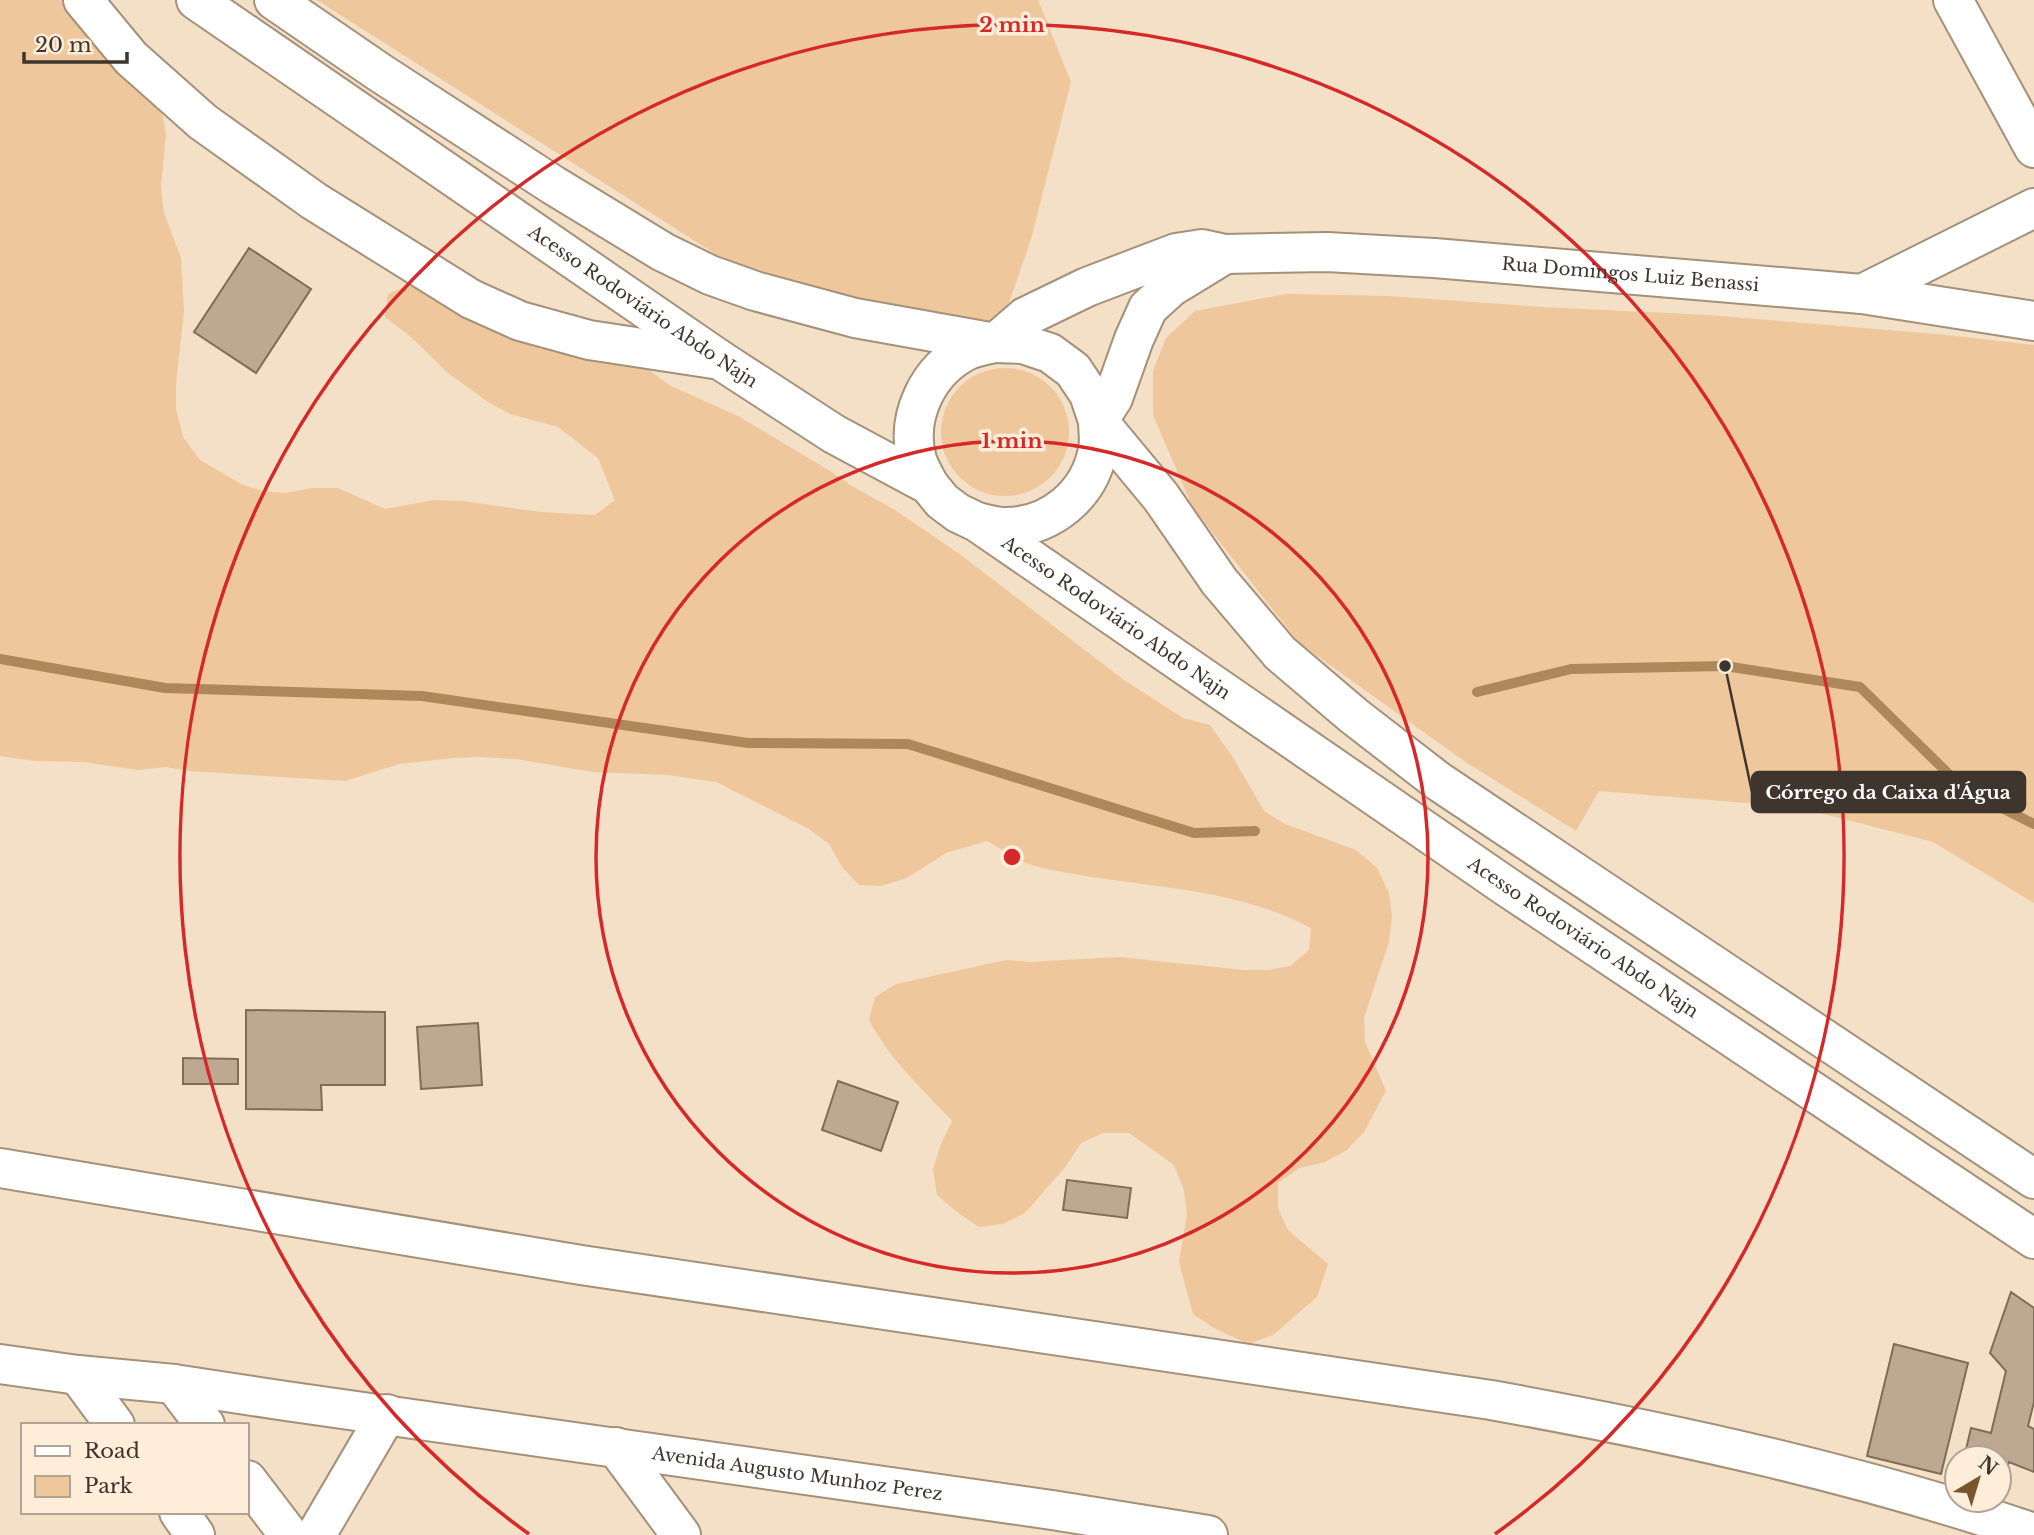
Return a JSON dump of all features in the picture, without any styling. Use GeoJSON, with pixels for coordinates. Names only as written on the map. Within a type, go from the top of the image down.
{"type":"FeatureCollection","features":[{"type":"Feature","properties":{"kind":"street"},"geometry":{"type":"LineString","coordinates":[[83,0],[131,58],[203,122],[314,201],[471,299],[520,321],[589,340],[720,360]]}},
{"type":"Feature","properties":{"kind":"street","name":"Acesso Rodoviário Abdo Najn"},"geometry":{"type":"LineString","coordinates":[[196,0],[720,360],[834,434],[929,485],[942,501],[958,513],[977,522],[1507,887],[2034,1239]]}},
{"type":"Feature","properties":{"kind":"street"},"geometry":{"type":"LineString","coordinates":[[274,0],[553,185],[663,252],[710,275],[755,291],[855,318],[995,343],[1023,344],[1050,353],[1073,370],[1089,394],[1098,421],[1098,448],[1090,474],[1076,497],[1055,514],[1030,524],[1003,527],[977,522]]}},
{"type":"Feature","properties":{"kind":"street"},"geometry":{"type":"LineString","coordinates":[[1953,0],[2034,148]]}},
{"type":"Feature","properties":{"kind":"street"},"geometry":{"type":"LineString","coordinates":[[1862,294],[2034,208]]}},
{"type":"Feature","properties":{"kind":"street","name":"Rua Domingos Luiz Benassi"},"geometry":{"type":"LineString","coordinates":[[995,343],[1025,317],[1087,287],[1176,253],[1202,249],[1225,254],[1327,252],[1434,258],[1862,294],[2034,321]]}},
{"type":"Feature","properties":{"kind":"street"},"geometry":{"type":"LineString","coordinates":[[1098,421],[1113,398],[1148,308],[1171,287],[1225,254]]}},
{"type":"Feature","properties":{"kind":"street"},"geometry":{"type":"LineString","coordinates":[[929,485],[917,461],[913,434],[917,408],[929,384],[947,364],[969,350],[995,343]]}},
{"type":"Feature","properties":{"kind":"street"},"geometry":{"type":"LineString","coordinates":[[1098,421],[1161,497],[1219,581],[1280,653],[1354,716],[1449,789],[2034,1179]]}},
{"type":"Feature","properties":{"kind":"street"},"geometry":{"type":"LineString","coordinates":[[0,1168],[582,1265],[1491,1400],[1613,1422],[1785,1461],[1961,1508],[2034,1533]]}},
{"type":"Feature","properties":{"kind":"street"},"geometry":{"type":"LineString","coordinates":[[0,1364],[78,1375],[114,1423]]}},
{"type":"Feature","properties":{"kind":"street","name":"Avenida Augusto Munhoz Perez"},"geometry":{"type":"LineString","coordinates":[[78,1375],[174,1384],[617,1447],[1062,1522],[1208,1535]]}},
{"type":"Feature","properties":{"kind":"street"},"geometry":{"type":"LineString","coordinates":[[174,1384],[203,1423]]}},
{"type":"Feature","properties":{"kind":"street"},"geometry":{"type":"LineString","coordinates":[[316,1535],[387,1414]]}},
{"type":"Feature","properties":{"kind":"street"},"geometry":{"type":"LineString","coordinates":[[617,1447],[681,1535]]}},
{"type":"Feature","properties":{"kind":"street"},"geometry":{"type":"LineString","coordinates":[[248,1481],[289,1535]]}},
{"type":"Feature","properties":{"kind":"street"},"geometry":{"type":"LineString","coordinates":[[180,1514],[195,1535]]}},
{"type":"Feature","properties":{"kind":"green space"},"geometry":{"type":"Polygon","coordinates":[[[0,0],[66,0],[161,106],[166,134],[161,187],[164,213],[181,258],[184,311],[176,409],[183,437],[200,460],[241,484],[262,491],[286,493],[312,488],[338,488],[385,509],[434,500],[595,515],[615,500],[598,458],[558,427],[510,414],[491,404],[448,373],[411,337],[385,317],[388,294],[409,285],[458,298],[629,355],[669,385],[738,416],[895,510],[961,555],[1124,680],[1183,718],[1210,725],[1234,759],[1264,811],[1285,824],[1356,850],[1377,868],[1389,893],[1392,917],[1389,942],[1364,1018],[1365,1042],[1386,1091],[1364,1132],[1347,1150],[1325,1162],[1299,1168],[1278,1183],[1278,1208],[1288,1230],[1328,1264],[1317,1297],[1273,1335],[1248,1344],[1214,1328],[1193,1314],[1179,1262],[1187,1214],[1184,1190],[1174,1165],[1129,1133],[1103,1133],[1081,1143],[1066,1166],[1025,1213],[1003,1224],[979,1227],[937,1195],[933,1169],[952,1121],[896,1061],[869,1020],[875,997],[896,984],[1006,960],[1029,962],[1119,957],[1244,970],[1290,966],[1309,950],[1311,928],[1278,913],[1210,894],[1035,866],[987,841],[946,853],[907,878],[881,886],[859,885],[842,867],[829,844],[809,829],[716,782],[668,775],[593,772],[516,759],[481,757],[399,764],[345,781],[189,771],[166,767],[138,770],[83,762],[35,761],[0,756],[0,0]]]}},
{"type":"Feature","properties":{"kind":"green space"},"geometry":{"type":"Polygon","coordinates":[[[317,0],[1038,0],[1071,82],[1031,239],[1002,323],[938,319],[767,287],[317,0]]]}},
{"type":"Feature","properties":{"kind":"green space"},"geometry":{"type":"Polygon","coordinates":[[[1286,294],[1388,296],[1709,315],[2034,345],[2034,903],[1933,842],[1797,807],[1599,791],[1576,831],[1464,761],[1299,643],[1193,508],[1153,415],[1153,371],[1166,338],[1195,311],[1286,294]]]}},
{"type":"Feature","properties":{"kind":"green space"},"geometry":{"type":"Polygon","coordinates":[[[1005,368],[1029,373],[1050,387],[1064,408],[1069,432],[1064,456],[1050,477],[1029,491],[1005,496],[981,491],[960,477],[946,456],[941,432],[946,408],[960,387],[981,373],[1005,368]]]}},
{"type":"Feature","properties":{"kind":"building"},"geometry":{"type":"Polygon","coordinates":[[[249,248],[311,289],[256,373],[194,332],[249,248]]]}},
{"type":"Feature","properties":{"kind":"building"},"geometry":{"type":"Polygon","coordinates":[[[246,1010],[385,1012],[385,1085],[321,1085],[322,1110],[246,1109],[246,1010]]]}},
{"type":"Feature","properties":{"kind":"building"},"geometry":{"type":"Polygon","coordinates":[[[478,1023],[482,1085],[421,1089],[417,1027],[478,1023]]]}},
{"type":"Feature","properties":{"kind":"building"},"geometry":{"type":"Polygon","coordinates":[[[183,1058],[238,1059],[238,1084],[183,1084],[183,1058]]]}},
{"type":"Feature","properties":{"kind":"building"},"geometry":{"type":"Polygon","coordinates":[[[838,1081],[898,1102],[881,1151],[822,1130],[838,1081]]]}},
{"type":"Feature","properties":{"kind":"building"},"geometry":{"type":"Polygon","coordinates":[[[1067,1180],[1131,1188],[1127,1218],[1063,1210],[1067,1180]]]}},
{"type":"Feature","properties":{"kind":"building"},"geometry":{"type":"Polygon","coordinates":[[[2011,1292],[2034,1308],[2034,1402],[2028,1426],[2034,1429],[2034,1472],[2013,1464],[2013,1444],[1967,1444],[1971,1428],[1991,1433],[2006,1371],[1990,1353],[2011,1292]]]}},
{"type":"Feature","properties":{"kind":"building"},"geometry":{"type":"Polygon","coordinates":[[[1894,1344],[1968,1363],[1948,1444],[1943,1444],[1941,1474],[1867,1456],[1894,1344]]]}},
{"type":"Feature","properties":{"kind":"waterway"},"geometry":{"type":"LineString","coordinates":[[0,659],[165,688],[422,696],[748,743],[908,744],[1194,833],[1255,831]]}},
{"type":"Feature","properties":{"kind":"waterway"},"geometry":{"type":"LineString","coordinates":[[1477,692],[1571,669],[1725,666],[1860,687],[1964,789],[2034,824]]}},
{"type":"Feature","properties":{"kind":"place","name":"Córrego da Caixa d'Água"},"geometry":{"type":"Point","coordinates":[1725,666]}}]}
